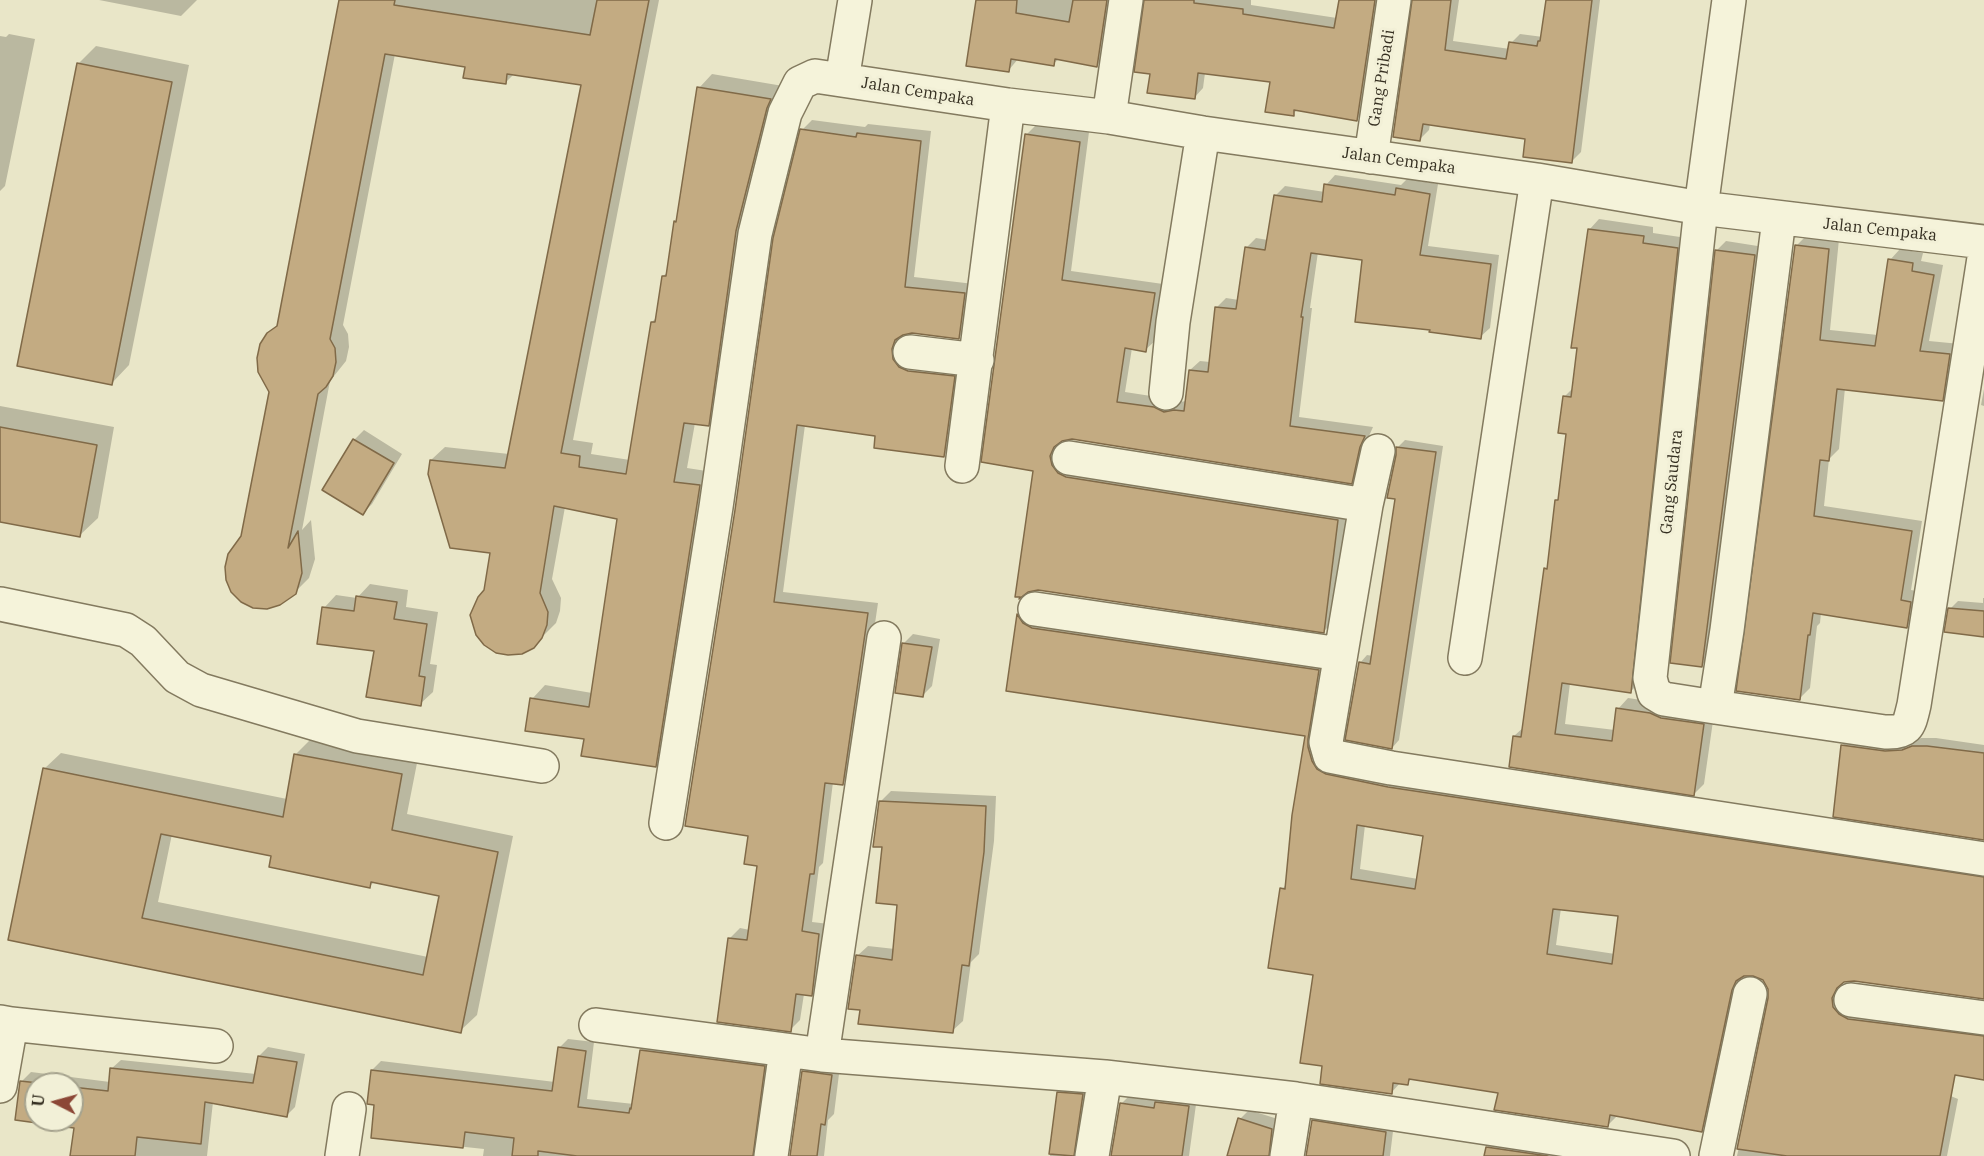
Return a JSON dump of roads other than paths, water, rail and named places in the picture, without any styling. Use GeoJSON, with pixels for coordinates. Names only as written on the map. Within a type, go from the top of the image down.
{"type":"FeatureCollection","features":[{"type":"Feature","properties":{"kind":"street"},"geometry":{"type":"LineString","coordinates":[[666,823],[716,507],[757,225],[785,113],[800,83],[829,78],[855,0]]}},
{"type":"Feature","properties":{"kind":"street"},"geometry":{"type":"LineString","coordinates":[[1109,117],[1126,0]]}},
{"type":"Feature","properties":{"kind":"street","name":"Gang Pribadi"},"geometry":{"type":"LineString","coordinates":[[1371,157],[1394,0]]}},
{"type":"Feature","properties":{"kind":"street","name":"Gang Saudara"},"geometry":{"type":"LineString","coordinates":[[1729,0],[1701,208],[1650,678],[1654,693],[1664,699],[1886,732],[1898,732],[1909,725],[1984,258]]}},
{"type":"Feature","properties":{"kind":"street","name":"Jalan Cempaka"},"geometry":{"type":"LineString","coordinates":[[829,78],[1537,180],[1701,208],[1984,242]]}},
{"type":"Feature","properties":{"kind":"street"},"geometry":{"type":"LineString","coordinates":[[962,466],[1008,105]]}},
{"type":"Feature","properties":{"kind":"street"},"geometry":{"type":"LineString","coordinates":[[1166,393],[1173,322],[1203,133]]}},
{"type":"Feature","properties":{"kind":"street"},"geometry":{"type":"LineString","coordinates":[[1465,658],[1537,180]]}},
{"type":"Feature","properties":{"kind":"street"},"geometry":{"type":"LineString","coordinates":[[1714,707],[1727,630],[1779,219]]}},
{"type":"Feature","properties":{"kind":"street"},"geometry":{"type":"LineString","coordinates":[[910,352],[977,360]]}},
{"type":"Feature","properties":{"kind":"street"},"geometry":{"type":"LineString","coordinates":[[1378,451],[1366,505],[1326,742],[1330,756],[1336,759],[1984,859]]}},
{"type":"Feature","properties":{"kind":"street"},"geometry":{"type":"LineString","coordinates":[[1070,458],[1366,505]]}},
{"type":"Feature","properties":{"kind":"street"},"geometry":{"type":"LineString","coordinates":[[0,604],[126,630],[143,641],[177,677],[201,690],[357,736],[542,766]]}},
{"type":"Feature","properties":{"kind":"street"},"geometry":{"type":"LineString","coordinates":[[1035,609],[1340,654]]}},
{"type":"Feature","properties":{"kind":"street"},"geometry":{"type":"LineString","coordinates":[[822,1055],[884,638]]}},
{"type":"Feature","properties":{"kind":"street"},"geometry":{"type":"LineString","coordinates":[[1716,1156],[1750,994]]}},
{"type":"Feature","properties":{"kind":"street"},"geometry":{"type":"LineString","coordinates":[[1851,1000],[1984,1018]]}},
{"type":"Feature","properties":{"kind":"street"},"geometry":{"type":"LineString","coordinates":[[0,1086],[5,1023],[216,1046]]}},
{"type":"Feature","properties":{"kind":"street"},"geometry":{"type":"LineString","coordinates":[[596,1025],[822,1055],[1104,1077],[1296,1099],[1673,1156]]}},
{"type":"Feature","properties":{"kind":"street"},"geometry":{"type":"LineString","coordinates":[[771,1156],[786,1050]]}},
{"type":"Feature","properties":{"kind":"street"},"geometry":{"type":"LineString","coordinates":[[1092,1156],[1104,1077]]}},
{"type":"Feature","properties":{"kind":"street"},"geometry":{"type":"LineString","coordinates":[[1287,1156],[1296,1099]]}},
{"type":"Feature","properties":{"kind":"street"},"geometry":{"type":"LineString","coordinates":[[342,1156],[349,1109]]}}]}
